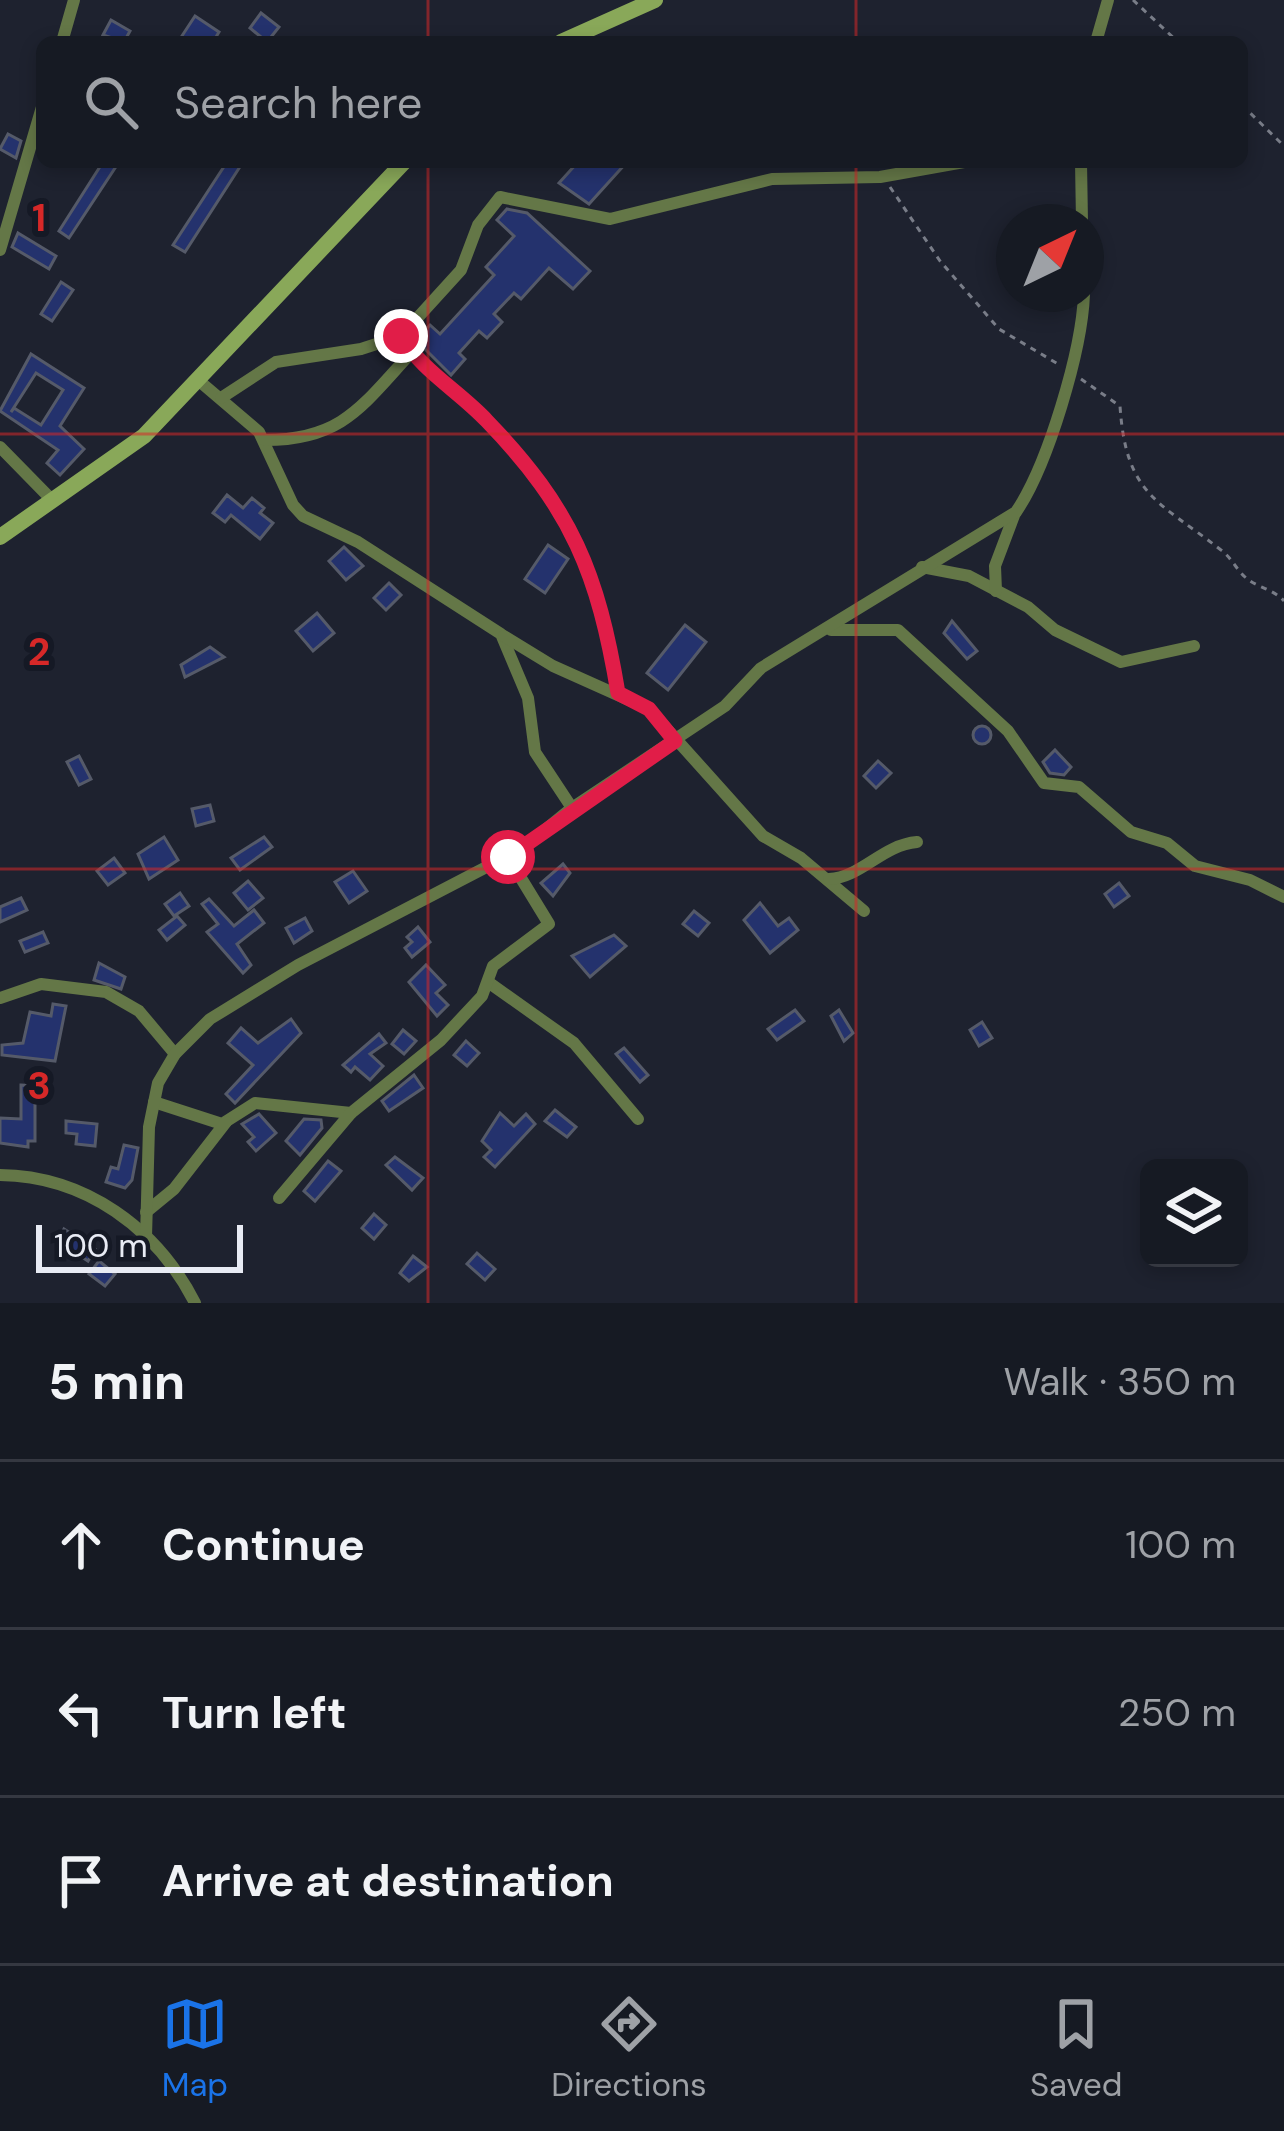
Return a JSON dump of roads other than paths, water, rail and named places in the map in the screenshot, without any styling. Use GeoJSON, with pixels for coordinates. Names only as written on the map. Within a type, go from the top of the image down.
{"type":"FeatureCollection","features":[{"type":"Feature","properties":{"kind":"main road"},"geometry":{"type":"LineString","coordinates":[[575,36],[656,0]]}},
{"type":"Feature","properties":{"kind":"main road"},"geometry":{"type":"LineString","coordinates":[[0,537],[144,436],[398,168]]}},
{"type":"Feature","properties":{"kind":"street"},"geometry":{"type":"LineString","coordinates":[[64,36],[74,0]]}},
{"type":"Feature","properties":{"kind":"street"},"geometry":{"type":"LineString","coordinates":[[1098,36],[1108,0]]}},
{"type":"Feature","properties":{"kind":"street"},"geometry":{"type":"LineString","coordinates":[[0,250],[36,127]]}},
{"type":"Feature","properties":{"kind":"street"},"geometry":{"type":"LineString","coordinates":[[221,398],[276,362],[361,350],[401,336],[460,270],[478,225],[500,196],[610,219],[772,179],[880,177],[930,168]]}},
{"type":"Feature","properties":{"kind":"street"},"geometry":{"type":"LineString","coordinates":[[1081,168],[1082,204]]}},
{"type":"Feature","properties":{"kind":"street"},"geometry":{"type":"LineString","coordinates":[[996,591],[995,566],[1016,512],[1038,473],[1071,372],[1081,312]]}},
{"type":"Feature","properties":{"kind":"street"},"geometry":{"type":"LineString","coordinates":[[401,336],[411,353],[488,421],[567,519],[602,610],[618,693]]}},
{"type":"Feature","properties":{"kind":"street"},"geometry":{"type":"LineString","coordinates":[[265,440],[312,437],[341,427],[411,353]]}},
{"type":"Feature","properties":{"kind":"street"},"geometry":{"type":"LineString","coordinates":[[198,380],[265,440],[292,506],[303,516],[358,542],[553,666],[649,709],[763,836],[828,879],[864,911]]}},
{"type":"Feature","properties":{"kind":"street"},"geometry":{"type":"LineString","coordinates":[[0,447],[51,499]]}},
{"type":"Feature","properties":{"kind":"street"},"geometry":{"type":"LineString","coordinates":[[146,1237],[154,1102],[175,1054],[221,1010],[437,889],[508,857],[572,808],[725,706],[761,668],[920,566],[977,539],[1016,512]]}},
{"type":"Feature","properties":{"kind":"street"},"geometry":{"type":"LineString","coordinates":[[920,566],[969,576],[1055,630],[1121,662],[1195,646]]}},
{"type":"Feature","properties":{"kind":"street"},"geometry":{"type":"LineString","coordinates":[[825,631],[882,626],[898,630],[1008,731],[1044,783],[1079,787],[1131,832],[1167,843],[1195,866],[1250,880],[1284,897]]}},
{"type":"Feature","properties":{"kind":"street"},"geometry":{"type":"LineString","coordinates":[[502,634],[528,698],[535,752],[572,808]]}},
{"type":"Feature","properties":{"kind":"street"},"geometry":{"type":"LineString","coordinates":[[828,879],[847,878],[892,847],[917,842]]}},
{"type":"Feature","properties":{"kind":"street"},"geometry":{"type":"LineString","coordinates":[[279,1198],[351,1113],[441,1040],[482,996],[493,966],[549,924],[508,857]]}},
{"type":"Feature","properties":{"kind":"street"},"geometry":{"type":"LineString","coordinates":[[488,982],[574,1043],[638,1119]]}},
{"type":"Feature","properties":{"kind":"street"},"geometry":{"type":"LineString","coordinates":[[0,998],[41,984],[106,992],[139,1011],[175,1054]]}},
{"type":"Feature","properties":{"kind":"street"},"geometry":{"type":"LineString","coordinates":[[154,1102],[226,1122]]}},
{"type":"Feature","properties":{"kind":"street"},"geometry":{"type":"LineString","coordinates":[[146,1213],[173,1189],[226,1122],[255,1103],[351,1113]]}},
{"type":"Feature","properties":{"kind":"street"},"geometry":{"type":"LineString","coordinates":[[0,1174],[38,1177],[87,1194],[129,1219],[195,1303]]}}]}
